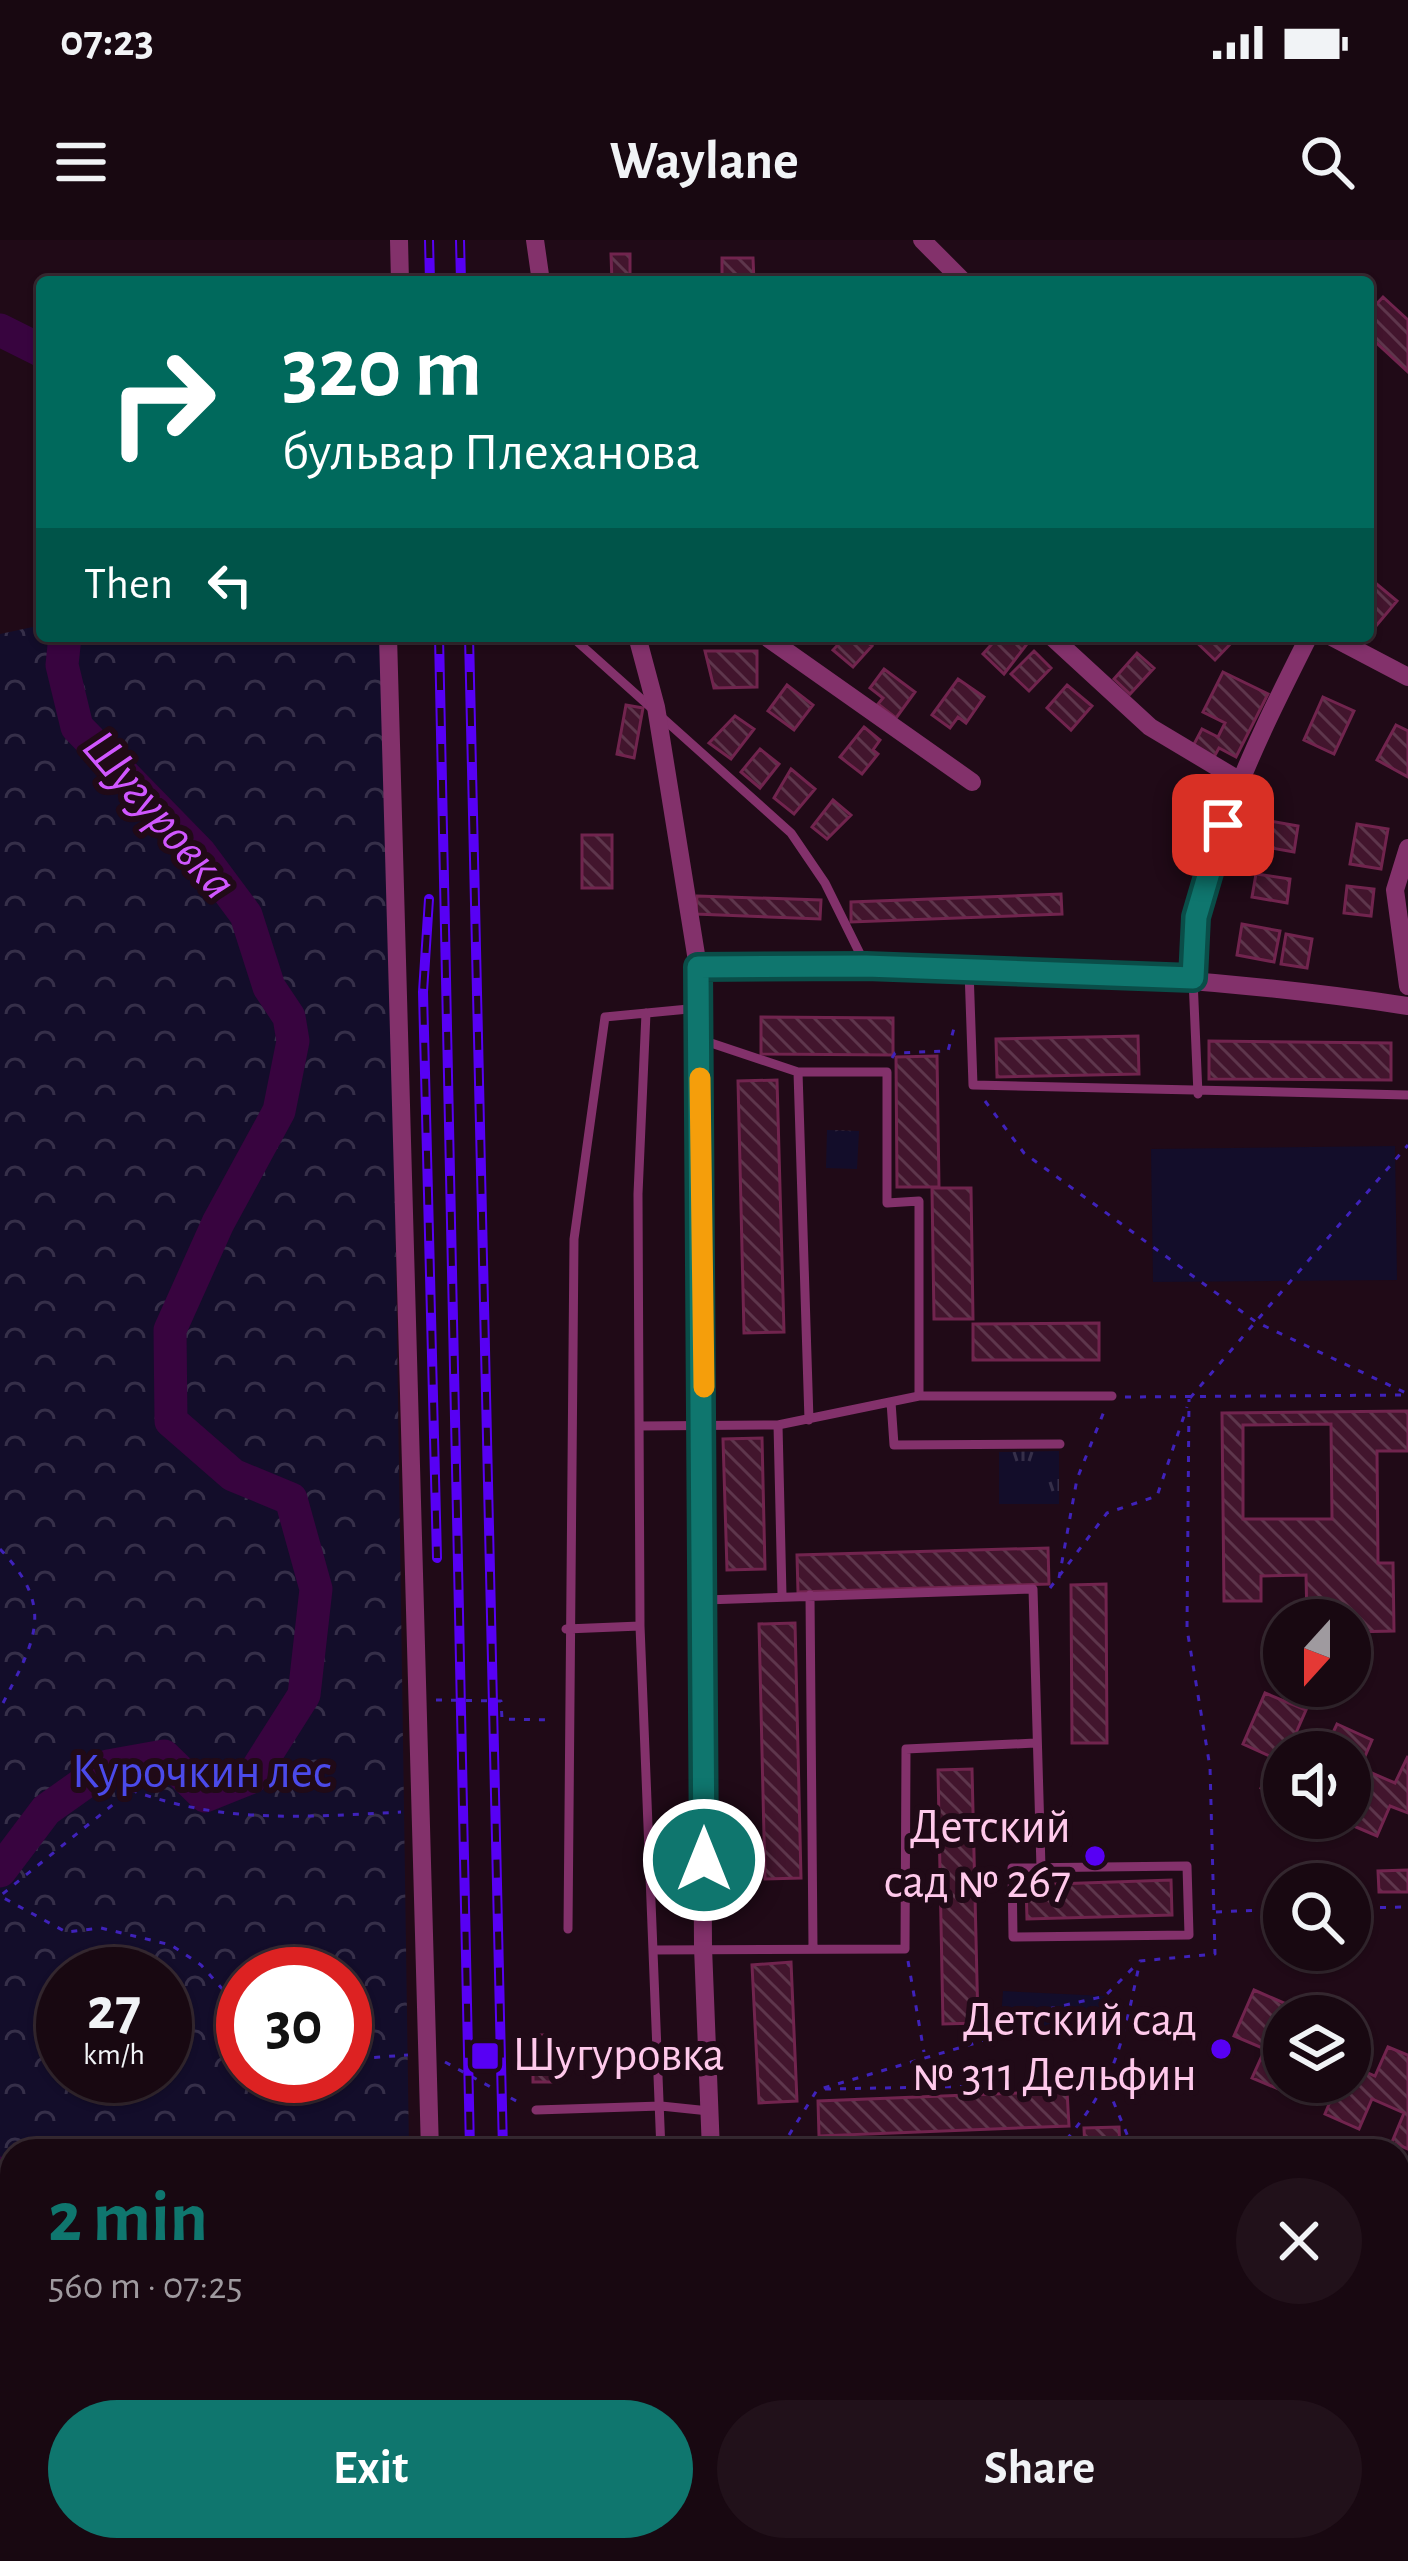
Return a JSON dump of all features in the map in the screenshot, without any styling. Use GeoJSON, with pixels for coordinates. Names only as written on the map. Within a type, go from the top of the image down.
{"type":"FeatureCollection","features":[{"type":"Feature","properties":{"kind":"street"},"geometry":{"type":"LineString","coordinates":[[399,240],[400,276]]}},
{"type":"Feature","properties":{"kind":"street"},"geometry":{"type":"LineString","coordinates":[[538,240],[541,276]]}},
{"type":"Feature","properties":{"kind":"street"},"geometry":{"type":"LineString","coordinates":[[922,240],[958,276]]}},
{"type":"Feature","properties":{"kind":"street"},"geometry":{"type":"LineString","coordinates":[[388,642],[430,2139]]}},
{"type":"Feature","properties":{"kind":"street"},"geometry":{"type":"LineString","coordinates":[[639,642],[656,706],[698,967],[705,1600],[703,1947],[711,2139]]}},
{"type":"Feature","properties":{"kind":"street"},"geometry":{"type":"LineString","coordinates":[[774,642],[972,782]]}},
{"type":"Feature","properties":{"kind":"street"},"geometry":{"type":"LineString","coordinates":[[1057,642],[1150,728],[1237,779]]}},
{"type":"Feature","properties":{"kind":"street"},"geometry":{"type":"LineString","coordinates":[[1193,978],[1196,917],[1237,779],[1306,642]]}},
{"type":"Feature","properties":{"kind":"street"},"geometry":{"type":"LineString","coordinates":[[1341,642],[1408,677]]}},
{"type":"Feature","properties":{"kind":"street"},"geometry":{"type":"LineString","coordinates":[[1408,848],[1395,890],[1408,986]]}},
{"type":"Feature","properties":{"kind":"street"},"geometry":{"type":"LineString","coordinates":[[698,967],[866,966],[1193,978],[1408,1006]]}},
{"type":"Feature","properties":{"kind":"lane"},"geometry":{"type":"LineString","coordinates":[[578,642],[656,706],[791,833],[825,884],[866,966]]}},
{"type":"Feature","properties":{"kind":"lane"},"geometry":{"type":"LineString","coordinates":[[970,970],[973,1085],[1198,1094],[1408,1095]]}},
{"type":"Feature","properties":{"kind":"lane"},"geometry":{"type":"LineString","coordinates":[[1193,978],[1198,1094]]}},
{"type":"Feature","properties":{"kind":"lane"},"geometry":{"type":"LineString","coordinates":[[568,1928],[566,1628],[574,1239],[605,1017],[699,1008]]}},
{"type":"Feature","properties":{"kind":"lane"},"geometry":{"type":"LineString","coordinates":[[646,1013],[638,1194],[640,1626],[661,2139]]}},
{"type":"Feature","properties":{"kind":"lane"},"geometry":{"type":"LineString","coordinates":[[699,1039],[798,1072],[886,1072],[887,1203],[919,1201],[920,1396]]}},
{"type":"Feature","properties":{"kind":"lane"},"geometry":{"type":"LineString","coordinates":[[798,1072],[809,1420]]}},
{"type":"Feature","properties":{"kind":"lane"},"geometry":{"type":"LineString","coordinates":[[640,1426],[778,1425],[920,1396],[1112,1396]]}},
{"type":"Feature","properties":{"kind":"lane"},"geometry":{"type":"LineString","coordinates":[[891,1402],[894,1444],[1060,1444]]}},
{"type":"Feature","properties":{"kind":"lane"},"geometry":{"type":"LineString","coordinates":[[778,1425],[782,1595]]}},
{"type":"Feature","properties":{"kind":"lane"},"geometry":{"type":"LineString","coordinates":[[705,1600],[1033,1589],[1041,1868]]}},
{"type":"Feature","properties":{"kind":"lane"},"geometry":{"type":"LineString","coordinates":[[810,1595],[813,1948]]}},
{"type":"Feature","properties":{"kind":"lane"},"geometry":{"type":"LineString","coordinates":[[566,1628],[640,1626]]}},
{"type":"Feature","properties":{"kind":"lane"},"geometry":{"type":"LineString","coordinates":[[653,1950],[905,1949],[906,1749],[1035,1743]]}},
{"type":"Feature","properties":{"kind":"lane"},"geometry":{"type":"LineString","coordinates":[[1187,1866],[1190,1935],[1012,1937],[1012,1868],[1041,1868],[1187,1866]]}},
{"type":"Feature","properties":{"kind":"lane"},"geometry":{"type":"LineString","coordinates":[[536,2110],[661,2106],[710,2111]]}},
{"type":"Feature","properties":{"kind":"path"},"geometry":{"type":"LineString","coordinates":[[886,1072],[895,1053],[947,1051],[958,1010]]}},
{"type":"Feature","properties":{"kind":"path"},"geometry":{"type":"LineString","coordinates":[[973,1085],[1024,1153],[1256,1322],[1408,1395]]}},
{"type":"Feature","properties":{"kind":"path"},"geometry":{"type":"LineString","coordinates":[[1033,1589],[1053,1588],[1107,1513],[1157,1496],[1190,1400],[1408,1145]]}},
{"type":"Feature","properties":{"kind":"path"},"geometry":{"type":"LineString","coordinates":[[1059,1580],[1077,1479],[1112,1396],[1190,1400],[1408,1395]]}},
{"type":"Feature","properties":{"kind":"path"},"geometry":{"type":"LineString","coordinates":[[787,2139],[817,2090],[924,2054],[979,2042],[1044,2011],[1105,1996],[1140,1961],[1215,1954],[1210,1767],[1187,1629],[1190,1400]]}},
{"type":"Feature","properties":{"kind":"path"},"geometry":{"type":"LineString","coordinates":[[0,1549],[25,1575],[38,1627],[0,1709]]}},
{"type":"Feature","properties":{"kind":"path"},"geometry":{"type":"LineString","coordinates":[[418,1700],[501,1701],[502,1719],[566,1720]]}},
{"type":"Feature","properties":{"kind":"path"},"geometry":{"type":"LineString","coordinates":[[216,1982],[171,1945],[101,1928],[65,1932],[0,1896],[131,1790],[184,1810],[278,1818],[421,1811]]}},
{"type":"Feature","properties":{"kind":"path"},"geometry":{"type":"LineString","coordinates":[[1371,1907],[1408,1906]]}},
{"type":"Feature","properties":{"kind":"path"},"geometry":{"type":"LineString","coordinates":[[1214,1912],[1263,1910]]}},
{"type":"Feature","properties":{"kind":"path"},"geometry":{"type":"LineString","coordinates":[[905,1949],[924,2054]]}},
{"type":"Feature","properties":{"kind":"path"},"geometry":{"type":"LineString","coordinates":[[1066,2139],[1117,2066],[1140,1961]]}},
{"type":"Feature","properties":{"kind":"path"},"geometry":{"type":"LineString","coordinates":[[372,2058],[429,2052],[536,2110]]}},
{"type":"Feature","properties":{"kind":"path"},"geometry":{"type":"LineString","coordinates":[[817,2090],[1106,2084]]}},
{"type":"Feature","properties":{"kind":"path"},"geometry":{"type":"LineString","coordinates":[[1106,2084],[1129,2139]]}},
{"type":"Feature","properties":{"kind":"green space","name":"Курочкин лес"},"geometry":{"type":"Polygon","coordinates":[[[36,626],[36,642],[380,642],[387,647],[409,2139],[0,2139],[0,634],[36,626]]]}},
{"type":"Feature","properties":{"kind":"green space"},"geometry":{"type":"Polygon","coordinates":[[[827,1130],[859,1131],[857,1169],[826,1168],[827,1130]]]}},
{"type":"Feature","properties":{"kind":"green space"},"geometry":{"type":"Polygon","coordinates":[[[1395,1146],[1397,1280],[1153,1282],[1151,1149],[1395,1146]]]}},
{"type":"Feature","properties":{"kind":"green space"},"geometry":{"type":"Polygon","coordinates":[[[1059,1451],[1059,1504],[999,1504],[999,1452],[1059,1451]]]}},
{"type":"Feature","properties":{"kind":"green space"},"geometry":{"type":"Polygon","coordinates":[[[1003,1991],[1105,1996],[1102,2038],[1000,2033],[1003,1991]]]}},
{"type":"Feature","properties":{"kind":"building"},"geometry":{"type":"Polygon","coordinates":[[[611,254],[630,254],[630,276],[612,276],[611,254]]]}},
{"type":"Feature","properties":{"kind":"building"},"geometry":{"type":"Polygon","coordinates":[[[722,258],[753,258],[754,276],[722,276],[722,258]]]}},
{"type":"Feature","properties":{"kind":"building"},"geometry":{"type":"Polygon","coordinates":[[[1383,297],[1408,320],[1408,372],[1374,341],[1374,307],[1383,297]]]}},
{"type":"Feature","properties":{"kind":"building"},"geometry":{"type":"Polygon","coordinates":[[[1374,582],[1397,601],[1374,624],[1374,582]]]}},
{"type":"Feature","properties":{"kind":"building"},"geometry":{"type":"Polygon","coordinates":[[[840,642],[872,646],[853,667],[833,650],[840,642]]]}},
{"type":"Feature","properties":{"kind":"building"},"geometry":{"type":"Polygon","coordinates":[[[994,642],[1027,644],[1004,674],[983,654],[994,642]]]}},
{"type":"Feature","properties":{"kind":"building"},"geometry":{"type":"Polygon","coordinates":[[[1196,642],[1232,642],[1215,660],[1196,642]]]}},
{"type":"Feature","properties":{"kind":"building"},"geometry":{"type":"Polygon","coordinates":[[[705,651],[757,651],[757,687],[714,688],[705,651]]]}},
{"type":"Feature","properties":{"kind":"building"},"geometry":{"type":"Polygon","coordinates":[[[1034,651],[1051,668],[1029,691],[1011,674],[1034,651]]]}},
{"type":"Feature","properties":{"kind":"building"},"geometry":{"type":"Polygon","coordinates":[[[1137,653],[1154,668],[1130,694],[1114,679],[1137,653]]]}},
{"type":"Feature","properties":{"kind":"building"},"geometry":{"type":"Polygon","coordinates":[[[884,669],[915,692],[896,718],[878,704],[883,698],[870,688],[884,669]]]}},
{"type":"Feature","properties":{"kind":"building"},"geometry":{"type":"Polygon","coordinates":[[[1223,672],[1268,694],[1236,757],[1219,748],[1214,757],[1193,746],[1202,729],[1218,737],[1225,723],[1203,712],[1223,672]]]}},
{"type":"Feature","properties":{"kind":"building"},"geometry":{"type":"Polygon","coordinates":[[[958,679],[984,697],[966,723],[958,717],[950,728],[932,715],[958,679]]]}},
{"type":"Feature","properties":{"kind":"building"},"geometry":{"type":"Polygon","coordinates":[[[787,685],[813,705],[794,730],[768,711],[787,685]]]}},
{"type":"Feature","properties":{"kind":"building"},"geometry":{"type":"Polygon","coordinates":[[[1067,685],[1092,706],[1071,730],[1047,708],[1067,685]]]}},
{"type":"Feature","properties":{"kind":"building"},"geometry":{"type":"Polygon","coordinates":[[[1323,697],[1354,711],[1334,754],[1304,740],[1323,697]]]}},
{"type":"Feature","properties":{"kind":"building"},"geometry":{"type":"Polygon","coordinates":[[[626,705],[643,708],[634,758],[617,754],[626,705]]]}},
{"type":"Feature","properties":{"kind":"building"},"geometry":{"type":"Polygon","coordinates":[[[735,716],[754,729],[731,759],[709,743],[735,716]]]}},
{"type":"Feature","properties":{"kind":"building"},"geometry":{"type":"Polygon","coordinates":[[[1396,725],[1408,731],[1408,777],[1377,760],[1396,725]]]}},
{"type":"Feature","properties":{"kind":"building"},"geometry":{"type":"Polygon","coordinates":[[[864,727],[880,740],[873,750],[878,754],[862,774],[840,757],[864,727]]]}},
{"type":"Feature","properties":{"kind":"building"},"geometry":{"type":"Polygon","coordinates":[[[760,749],[779,764],[760,788],[741,772],[760,749]]]}},
{"type":"Feature","properties":{"kind":"building"},"geometry":{"type":"Polygon","coordinates":[[[791,769],[815,789],[794,814],[774,798],[791,769]]]}},
{"type":"Feature","properties":{"kind":"building"},"geometry":{"type":"Polygon","coordinates":[[[833,800],[851,815],[827,839],[812,827],[833,800]]]}},
{"type":"Feature","properties":{"kind":"building"},"geometry":{"type":"Polygon","coordinates":[[[1264,820],[1298,826],[1294,852],[1260,846],[1264,820]]]}},
{"type":"Feature","properties":{"kind":"building"},"geometry":{"type":"Polygon","coordinates":[[[1357,824],[1388,829],[1381,869],[1350,864],[1357,824]]]}},
{"type":"Feature","properties":{"kind":"building"},"geometry":{"type":"Polygon","coordinates":[[[582,835],[612,835],[612,888],[582,888],[582,835]]]}},
{"type":"Feature","properties":{"kind":"building"},"geometry":{"type":"Polygon","coordinates":[[[1256,874],[1290,879],[1287,903],[1252,897],[1256,874]]]}},
{"type":"Feature","properties":{"kind":"building"},"geometry":{"type":"Polygon","coordinates":[[[1347,886],[1374,889],[1371,916],[1344,913],[1347,886]]]}},
{"type":"Feature","properties":{"kind":"building"},"geometry":{"type":"Polygon","coordinates":[[[1061,894],[1062,914],[851,922],[851,902],[1061,894]]]}},
{"type":"Feature","properties":{"kind":"building"},"geometry":{"type":"Polygon","coordinates":[[[697,896],[821,900],[820,919],[696,914],[697,896]]]}},
{"type":"Feature","properties":{"kind":"building"},"geometry":{"type":"Polygon","coordinates":[[[1242,924],[1280,931],[1274,962],[1237,955],[1242,924]]]}},
{"type":"Feature","properties":{"kind":"building"},"geometry":{"type":"Polygon","coordinates":[[[1286,934],[1312,939],[1307,968],[1281,964],[1286,934]]]}},
{"type":"Feature","properties":{"kind":"building"},"geometry":{"type":"Polygon","coordinates":[[[761,1017],[893,1018],[893,1055],[761,1054],[761,1017]]]}},
{"type":"Feature","properties":{"kind":"building"},"geometry":{"type":"Polygon","coordinates":[[[1138,1036],[1139,1074],[997,1077],[996,1039],[1138,1036]]]}},
{"type":"Feature","properties":{"kind":"building"},"geometry":{"type":"Polygon","coordinates":[[[1209,1041],[1391,1043],[1391,1080],[1209,1079],[1209,1041]]]}},
{"type":"Feature","properties":{"kind":"building"},"geometry":{"type":"Polygon","coordinates":[[[937,1056],[939,1187],[897,1187],[896,1057],[937,1056]]]}},
{"type":"Feature","properties":{"kind":"building"},"geometry":{"type":"Polygon","coordinates":[[[777,1080],[784,1332],[744,1333],[738,1081],[777,1080]]]}},
{"type":"Feature","properties":{"kind":"building"},"geometry":{"type":"Polygon","coordinates":[[[932,1188],[971,1188],[973,1319],[934,1319],[932,1188]]]}},
{"type":"Feature","properties":{"kind":"building"},"geometry":{"type":"Polygon","coordinates":[[[1099,1323],[1099,1360],[973,1360],[973,1324],[1099,1323]]]}},
{"type":"Feature","properties":{"kind":"building"},"geometry":{"type":"Polygon","coordinates":[[[1408,1411],[1408,1451],[1377,1451],[1378,1563],[1393,1563],[1394,1631],[1371,1632],[1371,1599],[1307,1599],[1306,1575],[1261,1576],[1261,1601],[1224,1601],[1222,1413],[1408,1411]],[[1331,1424],[1243,1425],[1243,1519],[1332,1519],[1331,1424]]]}},
{"type":"Feature","properties":{"kind":"building"},"geometry":{"type":"Polygon","coordinates":[[[762,1438],[765,1569],[727,1570],[723,1439],[762,1438]]]}},
{"type":"Feature","properties":{"kind":"building"},"geometry":{"type":"Polygon","coordinates":[[[1048,1548],[1049,1584],[798,1592],[797,1555],[1048,1548]]]}},
{"type":"Feature","properties":{"kind":"building"},"geometry":{"type":"Polygon","coordinates":[[[1106,1584],[1107,1743],[1072,1743],[1071,1585],[1106,1584]]]}},
{"type":"Feature","properties":{"kind":"building"},"geometry":{"type":"Polygon","coordinates":[[[795,1623],[801,1878],[765,1879],[759,1624],[795,1623]]]}},
{"type":"Feature","properties":{"kind":"building"},"geometry":{"type":"Polygon","coordinates":[[[1263,1698],[1263,1707],[1306,1710],[1297,1731],[1263,1731],[1263,1753],[1243,1744],[1263,1698]]]}},
{"type":"Feature","properties":{"kind":"building"},"geometry":{"type":"Polygon","coordinates":[[[1408,1756],[1408,1813],[1390,1806],[1377,1836],[1371,1833],[1371,1773],[1395,1783],[1408,1756]]]}},
{"type":"Feature","properties":{"kind":"building"},"geometry":{"type":"Polygon","coordinates":[[[972,1769],[978,2023],[943,2024],[938,1770],[972,1769]]]}},
{"type":"Feature","properties":{"kind":"building"},"geometry":{"type":"Polygon","coordinates":[[[1408,1870],[1408,1892],[1379,1892],[1378,1871],[1408,1870]]]}},
{"type":"Feature","properties":{"kind":"building"},"geometry":{"type":"Polygon","coordinates":[[[1171,1880],[1172,1915],[1027,1919],[1026,1885],[1171,1880]]]}},
{"type":"Feature","properties":{"kind":"building"},"geometry":{"type":"Polygon","coordinates":[[[791,1962],[797,2101],[759,2103],[752,1965],[791,1962]]]}},
{"type":"Feature","properties":{"kind":"building"},"geometry":{"type":"Polygon","coordinates":[[[1254,1990],[1266,1995],[1263,2048],[1234,2036],[1254,1990]]]}},
{"type":"Feature","properties":{"kind":"building"},"geometry":{"type":"Polygon","coordinates":[[[533,2035],[553,2035],[553,2082],[533,2082],[533,2035]]]}},
{"type":"Feature","properties":{"kind":"building"},"geometry":{"type":"Polygon","coordinates":[[[1388,2047],[1408,2055],[1408,2139],[1393,2139],[1404,2113],[1371,2101],[1371,2074],[1375,2076],[1388,2047]]]}},
{"type":"Feature","properties":{"kind":"building"},"geometry":{"type":"Polygon","coordinates":[[[1263,2053],[1263,2083],[1252,2078],[1263,2053]]]}},
{"type":"Feature","properties":{"kind":"building"},"geometry":{"type":"Polygon","coordinates":[[[1067,2091],[1069,2126],[819,2136],[818,2101],[1067,2091]]]}},
{"type":"Feature","properties":{"kind":"building"},"geometry":{"type":"Polygon","coordinates":[[[1329,2103],[1370,2103],[1359,2129],[1325,2114],[1329,2103]]]}},
{"type":"Feature","properties":{"kind":"building"},"geometry":{"type":"Polygon","coordinates":[[[1119,2127],[1120,2139],[1084,2139],[1084,2128],[1119,2127]]]}},
{"type":"Feature","properties":{"kind":"waterway","name":"Шугуровка"},"geometry":{"type":"LineString","coordinates":[[0,330],[36,348]]}},
{"type":"Feature","properties":{"kind":"waterway","name":"Шугуровка"},"geometry":{"type":"LineString","coordinates":[[0,1871],[46,1810],[108,1766],[164,1756],[205,1796],[252,1777],[304,1695],[316,1589],[291,1499],[233,1475],[171,1421],[170,1330],[218,1223],[279,1111],[293,1041],[289,1017],[269,987],[246,915],[200,853],[77,727],[62,665],[64,642]]}},
{"type":"Feature","properties":{"kind":"railway"},"geometry":{"type":"LineString","coordinates":[[429,240],[430,276]]}},
{"type":"Feature","properties":{"kind":"railway"},"geometry":{"type":"LineString","coordinates":[[460,240],[461,276]]}},
{"type":"Feature","properties":{"kind":"railway"},"geometry":{"type":"LineString","coordinates":[[439,642],[470,2139]]}},
{"type":"Feature","properties":{"kind":"railway"},"geometry":{"type":"LineString","coordinates":[[469,642],[503,2139]]}},
{"type":"Feature","properties":{"kind":"railway"},"geometry":{"type":"LineString","coordinates":[[429,899],[423,992],[437,1558]]}},
{"type":"Feature","properties":{"kind":"slow traffic"},"geometry":{"type":"LineString","coordinates":[[700,1078],[704,1387]]}},
{"type":"Feature","properties":{"kind":"place","name":"Детский сад № 267"},"geometry":{"type":"Point","coordinates":[1095,1856]}},
{"type":"Feature","properties":{"kind":"place","name":"Детский сад № 311 Дельфин"},"geometry":{"type":"Point","coordinates":[1221,2049]}},
{"type":"Feature","properties":{"kind":"place","name":"Шугуровка"},"geometry":{"type":"Point","coordinates":[485,2056]}},
{"type":"Feature","properties":{"kind":"route"},"geometry":{"type":"LineString","coordinates":[[704,1860],[698,967],[866,966],[1193,978],[1196,917],[1223,825]]}}]}
